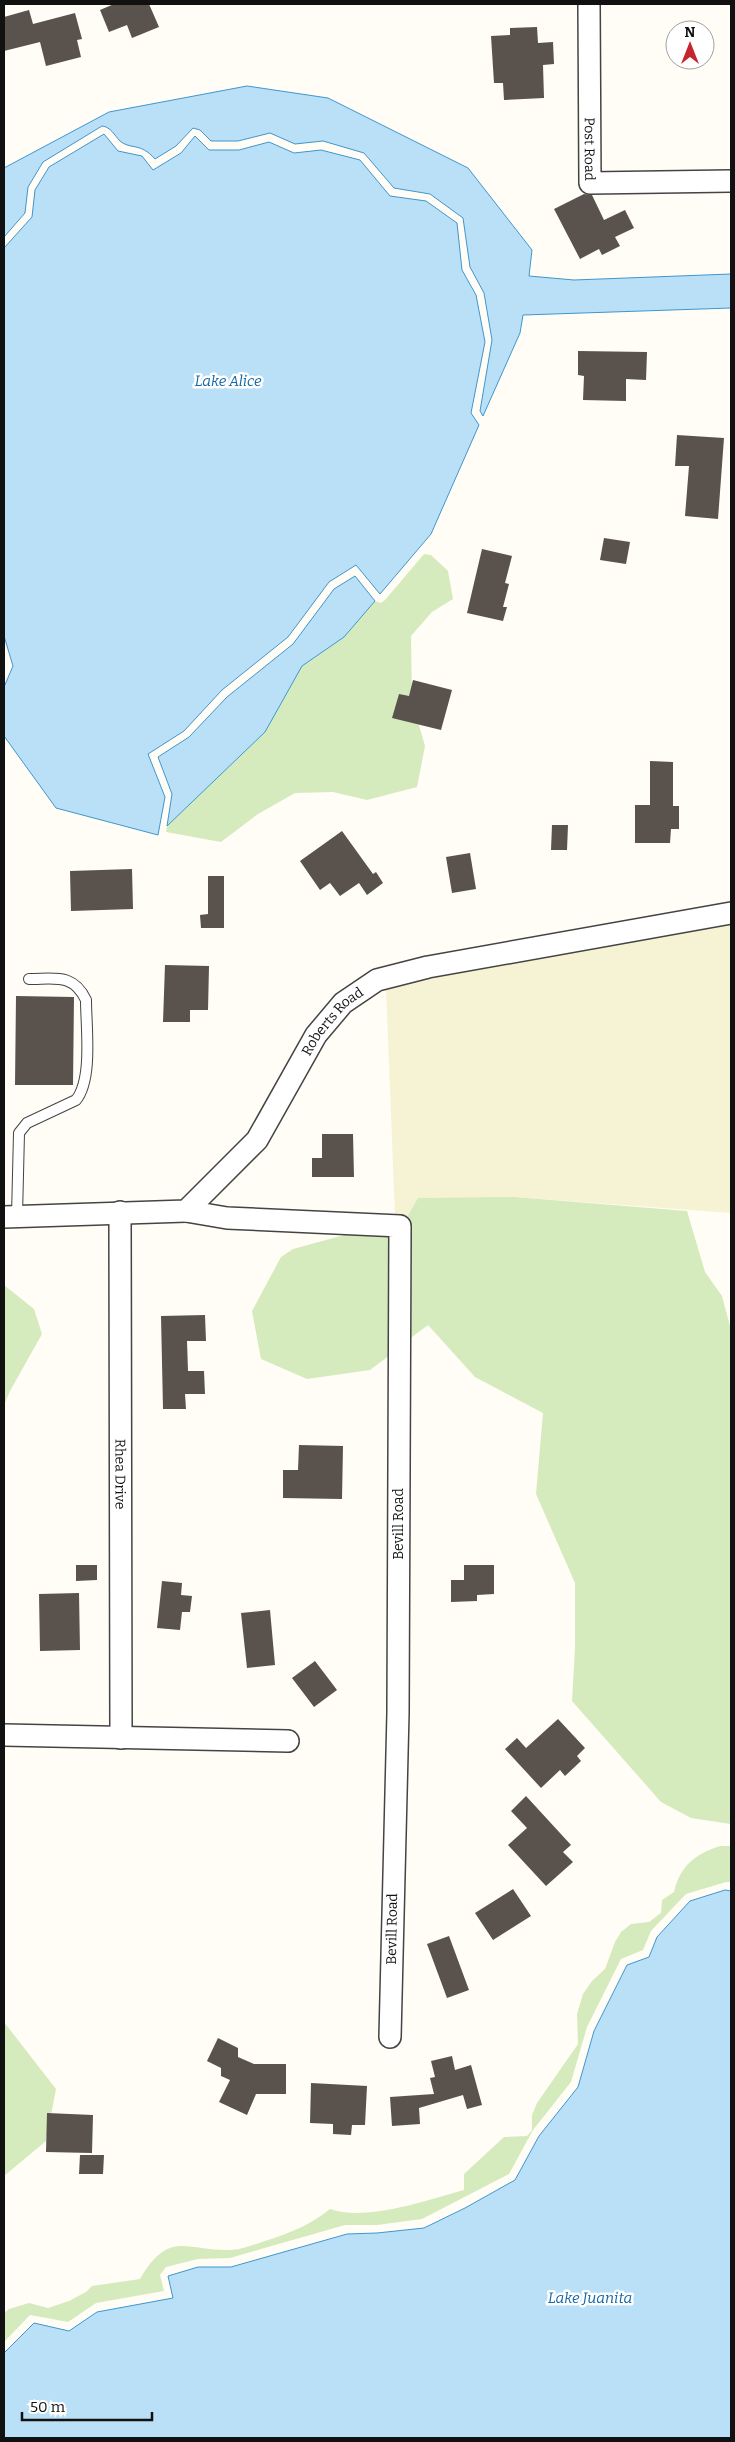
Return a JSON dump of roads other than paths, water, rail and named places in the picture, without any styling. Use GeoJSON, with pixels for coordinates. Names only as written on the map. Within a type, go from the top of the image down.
{"type":"FeatureCollection","features":[{"type":"Feature","properties":{"kind":"street","name":"Post Road"},"geometry":{"type":"LineString","coordinates":[[588,4],[590,183],[731,181]]}},
{"type":"Feature","properties":{"kind":"street","name":"Roberts Road"},"geometry":{"type":"LineString","coordinates":[[186,1211],[257,1140],[316,1035],[343,1003],[377,980],[428,967],[731,913]]}},
{"type":"Feature","properties":{"kind":"street"},"geometry":{"type":"LineString","coordinates":[[10,1217],[186,1211]]}},
{"type":"Feature","properties":{"kind":"street","name":"Bevill Road"},"geometry":{"type":"LineString","coordinates":[[186,1211],[227,1218],[400,1226],[398,1712],[390,2037]]}},
{"type":"Feature","properties":{"kind":"street","name":"Rhea Drive"},"geometry":{"type":"LineString","coordinates":[[120,1212],[121,1738]]}},
{"type":"Feature","properties":{"kind":"street"},"geometry":{"type":"LineString","coordinates":[[4,1734],[288,1741]]}},
{"type":"Feature","properties":{"kind":"lane"},"geometry":{"type":"LineString","coordinates":[[10,1217],[19,1133],[27,1123],[76,1100],[81,1094],[86,1076],[86,1000],[82,991],[77,985],[64,979],[30,979]]}},
{"type":"Feature","properties":{"kind":"water"},"geometry":{"type":"Polygon","coordinates":[[[247,86],[328,98],[468,168],[532,250],[529,276],[574,280],[731,274],[731,308],[523,315],[520,333],[483,416],[480,411],[492,340],[484,293],[470,267],[463,218],[430,194],[394,188],[364,153],[323,141],[295,144],[270,133],[238,141],[211,141],[200,130],[193,128],[176,146],[155,159],[145,150],[124,144],[110,130],[102,126],[43,162],[28,187],[25,213],[4,237],[4,168],[109,112],[247,86]]]}},
{"type":"Feature","properties":{"kind":"water","name":"Lake Alice"},"geometry":{"type":"Polygon","coordinates":[[[104,134],[118,151],[142,156],[153,170],[181,153],[195,136],[209,150],[239,150],[269,142],[294,153],[321,150],[360,160],[390,196],[426,201],[457,223],[462,270],[476,295],[485,342],[471,413],[479,425],[431,534],[380,594],[356,565],[329,582],[288,637],[222,690],[184,731],[148,754],[165,797],[158,835],[56,808],[4,736],[4,687],[13,666],[4,636],[4,248],[32,217],[35,190],[49,167],[104,134]]]}},
{"type":"Feature","properties":{"kind":"water"},"geometry":{"type":"Polygon","coordinates":[[[355,576],[375,601],[344,637],[302,666],[265,732],[167,826],[172,794],[158,757],[189,737],[227,697],[293,644],[334,589],[355,576]]]}},
{"type":"Feature","properties":{"kind":"water","name":"Lake Juanita"},"geometry":{"type":"Polygon","coordinates":[[[725,1890],[731,1891],[731,2438],[4,2438],[4,2353],[34,2323],[69,2331],[97,2312],[173,2298],[168,2276],[198,2267],[231,2267],[347,2234],[424,2228],[515,2180],[539,2136],[578,2087],[594,2031],[627,1965],[649,1957],[657,1937],[690,1901],[725,1890]]]}}]}
